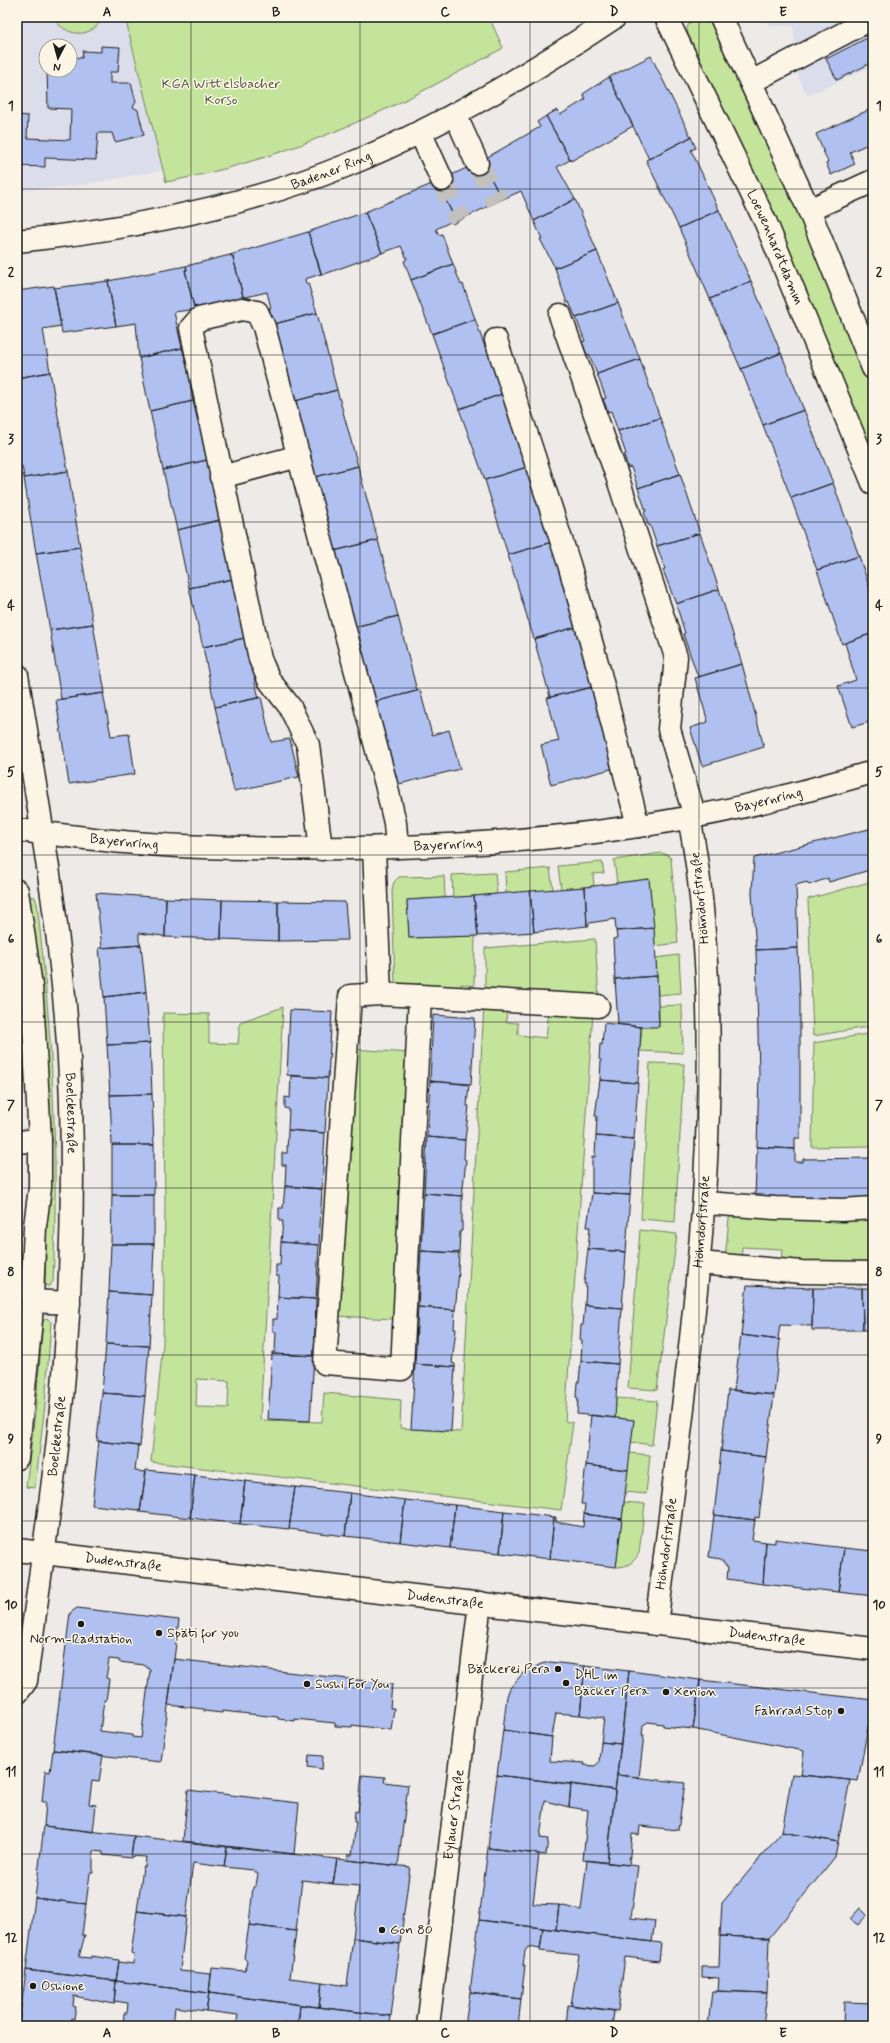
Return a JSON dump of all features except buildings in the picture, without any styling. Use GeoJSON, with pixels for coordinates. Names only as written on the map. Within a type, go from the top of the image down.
{"type":"FeatureCollection","features":[{"type":"Feature","properties":{"kind":"street","name":"Badener Ring"},"geometry":{"type":"LineString","coordinates":[[17,241],[82,234],[183,216],[277,190],[346,166],[420,132],[544,65],[615,17]]}},
{"type":"Feature","properties":{"kind":"street","name":"Loewenhardtdamm"},"geometry":{"type":"LineString","coordinates":[[666,17],[766,223],[873,483]]}},
{"type":"Feature","properties":{"kind":"street"},"geometry":{"type":"LineString","coordinates":[[721,17],[809,210],[873,368]]}},
{"type":"Feature","properties":{"kind":"street"},"geometry":{"type":"LineString","coordinates":[[751,82],[873,18]]}},
{"type":"Feature","properties":{"kind":"street"},"geometry":{"type":"LineString","coordinates":[[455,114],[477,162]]}},
{"type":"Feature","properties":{"kind":"street"},"geometry":{"type":"LineString","coordinates":[[420,132],[442,180]]}},
{"type":"Feature","properties":{"kind":"street"},"geometry":{"type":"LineString","coordinates":[[809,210],[873,181]]}},
{"type":"Feature","properties":{"kind":"street"},"geometry":{"type":"LineString","coordinates":[[321,849],[308,745],[290,707],[269,680],[260,659],[220,477],[191,328],[199,319],[242,308],[257,312],[264,327],[386,784],[395,823],[397,847]]}},
{"type":"Feature","properties":{"kind":"street","name":"Höhndorfstraße"},"geometry":{"type":"LineString","coordinates":[[560,315],[617,476],[676,657],[669,728],[692,817],[697,858],[708,1006],[709,1095],[705,1203],[656,1624]]}},
{"type":"Feature","properties":{"kind":"street"},"geometry":{"type":"LineString","coordinates":[[496,340],[569,564],[599,670],[638,826]]}},
{"type":"Feature","properties":{"kind":"street"},"geometry":{"type":"LineString","coordinates":[[220,477],[299,456]]}},
{"type":"Feature","properties":{"kind":"street","name":"Boelckestraße"},"geometry":{"type":"LineString","coordinates":[[17,675],[42,833],[61,968],[70,1094],[72,1220],[69,1303],[58,1439],[26,1681],[17,1693]]}},
{"type":"Feature","properties":{"kind":"street","name":"Bayernring"},"geometry":{"type":"LineString","coordinates":[[17,830],[155,844],[321,849],[374,848],[507,841],[638,826],[692,817],[772,800],[873,772]]}},
{"type":"Feature","properties":{"kind":"street"},"geometry":{"type":"LineString","coordinates":[[374,848],[380,994]]}},
{"type":"Feature","properties":{"kind":"street"},"geometry":{"type":"LineString","coordinates":[[17,891],[31,986],[40,1140],[40,1188],[35,1226],[32,1301],[17,1458]]}},
{"type":"Feature","properties":{"kind":"street"},"geometry":{"type":"LineString","coordinates":[[420,996],[402,1369],[325,1363],[350,996],[380,994],[420,996],[598,1006]]}},
{"type":"Feature","properties":{"kind":"street"},"geometry":{"type":"LineString","coordinates":[[17,1142],[40,1140]]}},
{"type":"Feature","properties":{"kind":"street"},"geometry":{"type":"LineString","coordinates":[[705,1203],[775,1208],[842,1210],[873,1208]]}},
{"type":"Feature","properties":{"kind":"street"},"geometry":{"type":"LineString","coordinates":[[699,1264],[802,1272],[873,1273]]}},
{"type":"Feature","properties":{"kind":"street"},"geometry":{"type":"LineString","coordinates":[[32,1301],[69,1303]]}},
{"type":"Feature","properties":{"kind":"street","name":"Dudenstraße"},"geometry":{"type":"LineString","coordinates":[[17,1550],[873,1649]]}},
{"type":"Feature","properties":{"kind":"street","name":"Eylauer Straße"},"geometry":{"type":"LineString","coordinates":[[428,2026],[480,1603]]}},
{"type":"Feature","properties":{"kind":"shaded area"},"geometry":{"type":"Polygon","coordinates":[[[17,17],[125,17],[163,170],[75,186],[17,191],[17,17]]]}},
{"type":"Feature","properties":{"kind":"shaded area"},"geometry":{"type":"Polygon","coordinates":[[[768,17],[873,17],[873,66],[807,96],[797,73],[787,78],[777,54],[795,45],[793,26],[769,26],[768,17]]]}},
{"type":"Feature","properties":{"kind":"green space"},"geometry":{"type":"Polygon","coordinates":[[[52,17],[103,17],[94,28],[87,32],[76,33],[70,32],[60,26],[52,17]]]}},
{"type":"Feature","properties":{"kind":"green space","name":"KGA Wittelsbacher Korso"},"geometry":{"type":"Polygon","coordinates":[[[125,17],[489,17],[503,48],[413,96],[334,132],[263,158],[166,182],[125,17]]]}},
{"type":"Feature","properties":{"kind":"green space"},"geometry":{"type":"Polygon","coordinates":[[[703,17],[710,21],[734,67],[841,307],[873,388],[873,459],[776,223],[688,34],[687,28],[691,21],[695,18],[703,17]]]}},
{"type":"Feature","properties":{"kind":"green space"},"geometry":{"type":"Polygon","coordinates":[[[661,853],[668,855],[671,859],[678,943],[655,946],[649,879],[617,883],[614,860],[661,853]]]}},
{"type":"Feature","properties":{"kind":"green space"},"geometry":{"type":"Polygon","coordinates":[[[602,862],[604,873],[593,874],[594,886],[561,889],[558,866],[602,862]]]}},
{"type":"Feature","properties":{"kind":"green space"},"geometry":{"type":"Polygon","coordinates":[[[550,868],[553,890],[506,894],[505,872],[550,868]]]}},
{"type":"Feature","properties":{"kind":"green space"},"geometry":{"type":"Polygon","coordinates":[[[495,873],[497,894],[453,898],[452,875],[495,873]]]}},
{"type":"Feature","properties":{"kind":"green space"},"geometry":{"type":"Polygon","coordinates":[[[444,876],[445,898],[407,900],[409,938],[475,936],[474,986],[461,984],[460,991],[395,986],[392,890],[394,882],[399,877],[444,876]]]}},
{"type":"Feature","properties":{"kind":"green space"},"geometry":{"type":"Polygon","coordinates":[[[873,881],[873,1026],[813,1036],[808,899],[873,881]]]}},
{"type":"Feature","properties":{"kind":"green space"},"geometry":{"type":"Polygon","coordinates":[[[27,896],[35,897],[37,904],[47,998],[53,1093],[55,1140],[55,1234],[53,1282],[49,1286],[46,1286],[45,1282],[47,1220],[27,896]]]}},
{"type":"Feature","properties":{"kind":"green space"},"geometry":{"type":"Polygon","coordinates":[[[595,939],[599,1000],[485,993],[485,948],[595,939]]]}},
{"type":"Feature","properties":{"kind":"green space"},"geometry":{"type":"Polygon","coordinates":[[[679,955],[681,993],[658,995],[656,958],[679,955]]]}},
{"type":"Feature","properties":{"kind":"green space"},"geometry":{"type":"Polygon","coordinates":[[[484,1005],[507,1008],[506,1022],[518,1023],[518,1035],[546,1038],[549,1010],[593,1012],[565,1421],[573,1423],[561,1510],[151,1462],[163,1344],[165,1206],[163,1013],[209,1014],[209,1043],[238,1044],[240,1022],[283,1007],[260,1420],[322,1422],[324,1393],[401,1400],[400,1428],[461,1432],[484,1005]],[[197,1379],[196,1407],[228,1408],[229,1381],[197,1379]]]}},
{"type":"Feature","properties":{"kind":"green space"},"geometry":{"type":"Polygon","coordinates":[[[682,1005],[683,1053],[640,1051],[642,1027],[659,1026],[659,1006],[682,1005]]]}},
{"type":"Feature","properties":{"kind":"green space"},"geometry":{"type":"Polygon","coordinates":[[[873,1033],[873,1146],[812,1147],[814,1043],[873,1033]]]}},
{"type":"Feature","properties":{"kind":"green space"},"geometry":{"type":"Polygon","coordinates":[[[353,1049],[409,1053],[393,1319],[336,1316],[353,1049]]]}},
{"type":"Feature","properties":{"kind":"green space"},"geometry":{"type":"Polygon","coordinates":[[[650,1063],[684,1064],[675,1222],[641,1219],[650,1063]]]}},
{"type":"Feature","properties":{"kind":"green space"},"geometry":{"type":"Polygon","coordinates":[[[733,1215],[873,1218],[873,1266],[781,1263],[782,1249],[742,1247],[741,1261],[725,1260],[729,1218],[733,1215]]]}},
{"type":"Feature","properties":{"kind":"green space"},"geometry":{"type":"Polygon","coordinates":[[[640,1230],[677,1234],[657,1390],[628,1388],[640,1230]]]}},
{"type":"Feature","properties":{"kind":"green space"},"geometry":{"type":"Polygon","coordinates":[[[47,1318],[51,1322],[45,1405],[35,1488],[26,1487],[36,1405],[43,1321],[47,1318]]]}},
{"type":"Feature","properties":{"kind":"green space"},"geometry":{"type":"Polygon","coordinates":[[[616,1398],[657,1401],[652,1445],[631,1442],[634,1420],[615,1418],[616,1398]]]}},
{"type":"Feature","properties":{"kind":"green space"},"geometry":{"type":"Polygon","coordinates":[[[629,1453],[650,1455],[646,1494],[625,1492],[629,1453]]]}},
{"type":"Feature","properties":{"kind":"green space"},"geometry":{"type":"Polygon","coordinates":[[[624,1502],[645,1504],[639,1553],[630,1564],[616,1567],[624,1502]]]}},
{"type":"Feature","properties":{"kind":"tunnel"},"geometry":{"type":"LineString","coordinates":[[477,163],[498,202]]}},
{"type":"Feature","properties":{"kind":"tunnel"},"geometry":{"type":"LineString","coordinates":[[442,180],[460,220]]}},
{"type":"Feature","properties":{"kind":"place","name":"Norm-Radstation"},"geometry":{"type":"Point","coordinates":[81,1624]}},
{"type":"Feature","properties":{"kind":"place","name":"Späti for you"},"geometry":{"type":"Point","coordinates":[159,1633]}},
{"type":"Feature","properties":{"kind":"place","name":"Bäckerei Pera"},"geometry":{"type":"Point","coordinates":[558,1669]}},
{"type":"Feature","properties":{"kind":"place","name":"DHL im Bäcker Pera"},"geometry":{"type":"Point","coordinates":[566,1683]}},
{"type":"Feature","properties":{"kind":"place","name":"Sushi For You"},"geometry":{"type":"Point","coordinates":[307,1684]}},
{"type":"Feature","properties":{"kind":"place","name":"Xenion"},"geometry":{"type":"Point","coordinates":[666,1692]}},
{"type":"Feature","properties":{"kind":"place","name":"Fahrrad Stop"},"geometry":{"type":"Point","coordinates":[841,1711]}},
{"type":"Feature","properties":{"kind":"place","name":"Gon 80"},"geometry":{"type":"Point","coordinates":[382,1930]}},
{"type":"Feature","properties":{"kind":"place","name":"Oshione"},"geometry":{"type":"Point","coordinates":[33,1986]}}]}
